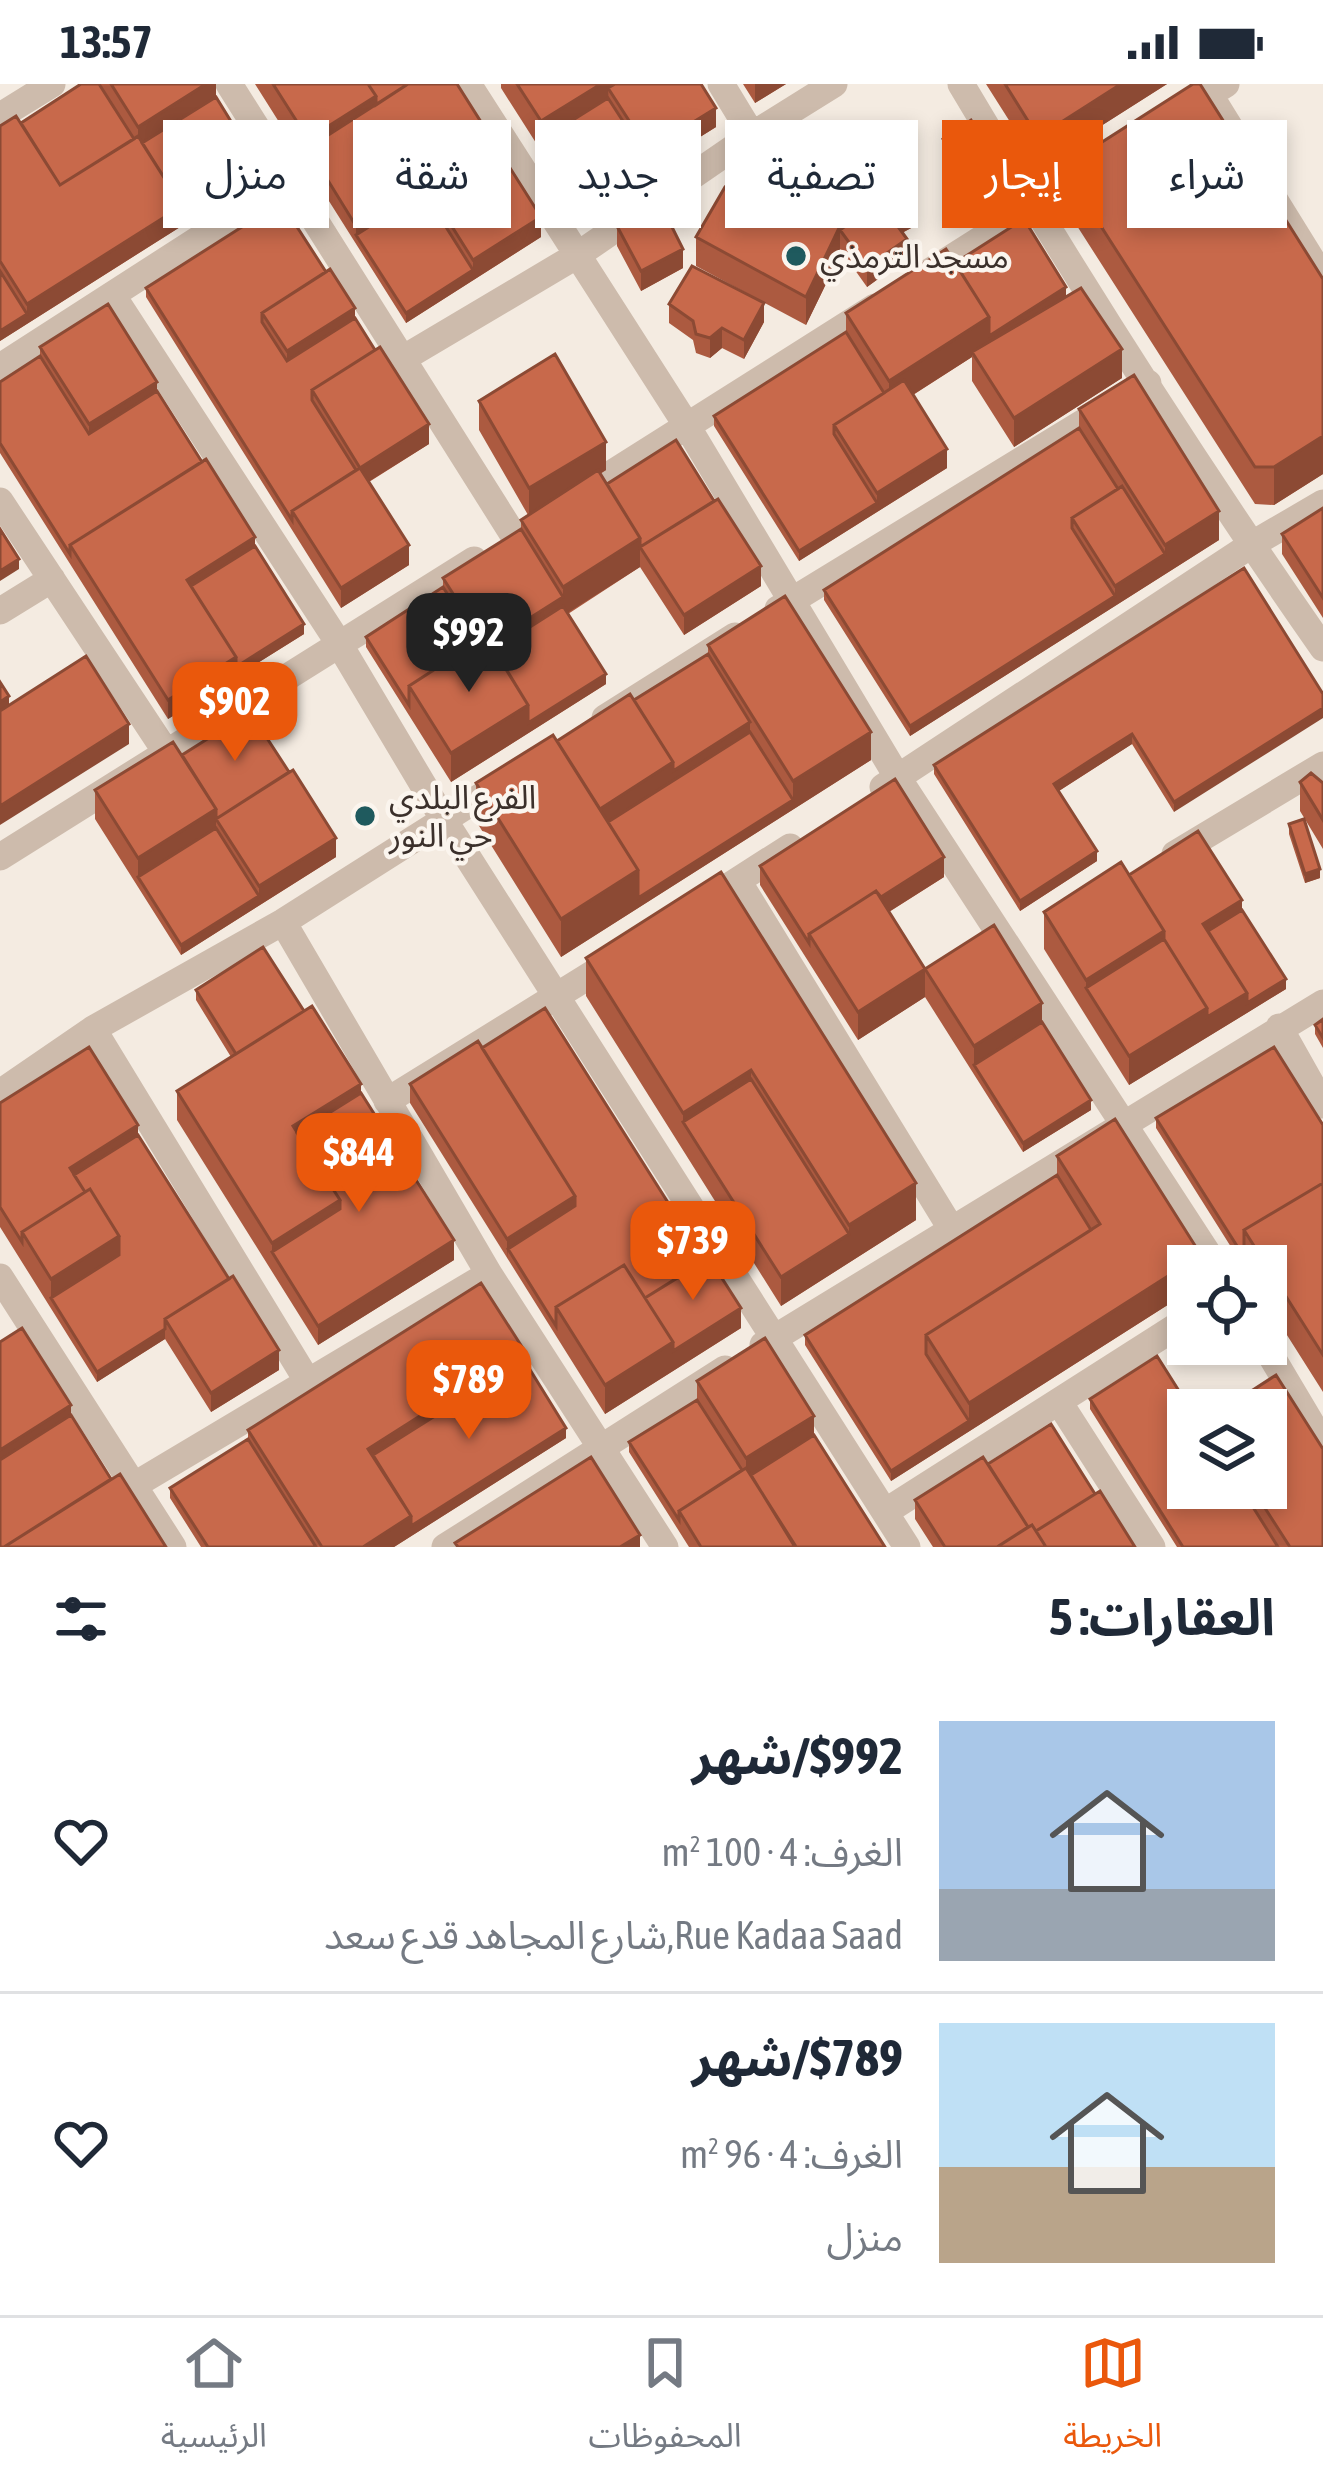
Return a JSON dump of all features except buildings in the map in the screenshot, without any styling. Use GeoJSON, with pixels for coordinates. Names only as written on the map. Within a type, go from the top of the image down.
{"type":"FeatureCollection","features":[{"type":"Feature","properties":{"kind":"street"},"geometry":{"type":"LineString","coordinates":[[0,116],[52,84]]}},
{"type":"Feature","properties":{"kind":"street"},"geometry":{"type":"LineString","coordinates":[[229,84],[251,120]]}},
{"type":"Feature","properties":{"kind":"street"},"geometry":{"type":"LineString","coordinates":[[468,84],[688,426],[898,778],[1026,954],[1203,1245]]}},
{"type":"Feature","properties":{"kind":"street"},"geometry":{"type":"LineString","coordinates":[[722,84],[743,120]]}},
{"type":"Feature","properties":{"kind":"street"},"geometry":{"type":"LineString","coordinates":[[776,120],[834,84]]}},
{"type":"Feature","properties":{"kind":"street"},"geometry":{"type":"LineString","coordinates":[[961,84],[983,120]]}},
{"type":"Feature","properties":{"kind":"street"},"geometry":{"type":"LineString","coordinates":[[1166,120],[1213,87],[1323,278]]}},
{"type":"Feature","properties":{"kind":"street"},"geometry":{"type":"LineString","coordinates":[[404,358],[576,256],[725,154]]}},
{"type":"Feature","properties":{"kind":"street"},"geometry":{"type":"LineString","coordinates":[[1103,162],[1112,156]]}},
{"type":"Feature","properties":{"kind":"street"},"geometry":{"type":"LineString","coordinates":[[0,368],[217,228]]}},
{"type":"Feature","properties":{"kind":"street"},"geometry":{"type":"LineString","coordinates":[[320,228],[404,358],[533,524]]}},
{"type":"Feature","properties":{"kind":"street"},"geometry":{"type":"LineString","coordinates":[[0,857],[999,228]]}},
{"type":"Feature","properties":{"kind":"street"},"geometry":{"type":"LineString","coordinates":[[1048,228],[1251,545],[1323,648]]}},
{"type":"Feature","properties":{"kind":"street"},"geometry":{"type":"LineString","coordinates":[[113,296],[338,642],[444,820],[907,1547]]}},
{"type":"Feature","properties":{"kind":"street"},"geometry":{"type":"LineString","coordinates":[[580,734],[1148,382]]}},
{"type":"Feature","properties":{"kind":"street"},"geometry":{"type":"LineString","coordinates":[[0,501],[166,752]]}},
{"type":"Feature","properties":{"kind":"street"},"geometry":{"type":"LineString","coordinates":[[858,803],[1251,545],[1323,503]]}},
{"type":"Feature","properties":{"kind":"street"},"geometry":{"type":"LineString","coordinates":[[0,611],[52,579]]}},
{"type":"Feature","properties":{"kind":"street"},"geometry":{"type":"LineString","coordinates":[[1143,873],[1323,765]]}},
{"type":"Feature","properties":{"kind":"street"},"geometry":{"type":"LineString","coordinates":[[0,1093],[93,1029],[284,922],[521,771]]}},
{"type":"Feature","properties":{"kind":"street"},"geometry":{"type":"LineString","coordinates":[[678,919],[818,829]]}},
{"type":"Feature","properties":{"kind":"street"},"geometry":{"type":"LineString","coordinates":[[738,880],[952,1229]]}},
{"type":"Feature","properties":{"kind":"street"},"geometry":{"type":"LineString","coordinates":[[284,922],[488,1274],[665,1547]]}},
{"type":"Feature","properties":{"kind":"street"},"geometry":{"type":"LineString","coordinates":[[388,1101],[639,944]]}},
{"type":"Feature","properties":{"kind":"street"},"geometry":{"type":"LineString","coordinates":[[445,1547],[775,1337],[1323,1003]]}},
{"type":"Feature","properties":{"kind":"street"},"geometry":{"type":"LineString","coordinates":[[1279,1028],[1323,1105]]}},
{"type":"Feature","properties":{"kind":"street"},"geometry":{"type":"LineString","coordinates":[[93,1029],[308,1382]]}},
{"type":"Feature","properties":{"kind":"street"},"geometry":{"type":"LineString","coordinates":[[133,1486],[488,1274]]}},
{"type":"Feature","properties":{"kind":"street"},"geometry":{"type":"LineString","coordinates":[[0,1277],[12,1324],[173,1547]]}},
{"type":"Feature","properties":{"kind":"street"},"geometry":{"type":"LineString","coordinates":[[885,1512],[1167,1332]]}},
{"type":"Feature","properties":{"kind":"street"},"geometry":{"type":"LineString","coordinates":[[1277,1365],[1323,1443]]}},
{"type":"Feature","properties":{"kind":"street"},"geometry":{"type":"LineString","coordinates":[[1059,1402],[1152,1547]]}},
{"type":"Feature","properties":{"kind":"place","name":"مسجد الترمذي"},"geometry":{"type":"Point","coordinates":[796,256]}},
{"type":"Feature","properties":{"kind":"place","name":"الفرع البلدي حي النور"},"geometry":{"type":"Point","coordinates":[365,816]}}]}
